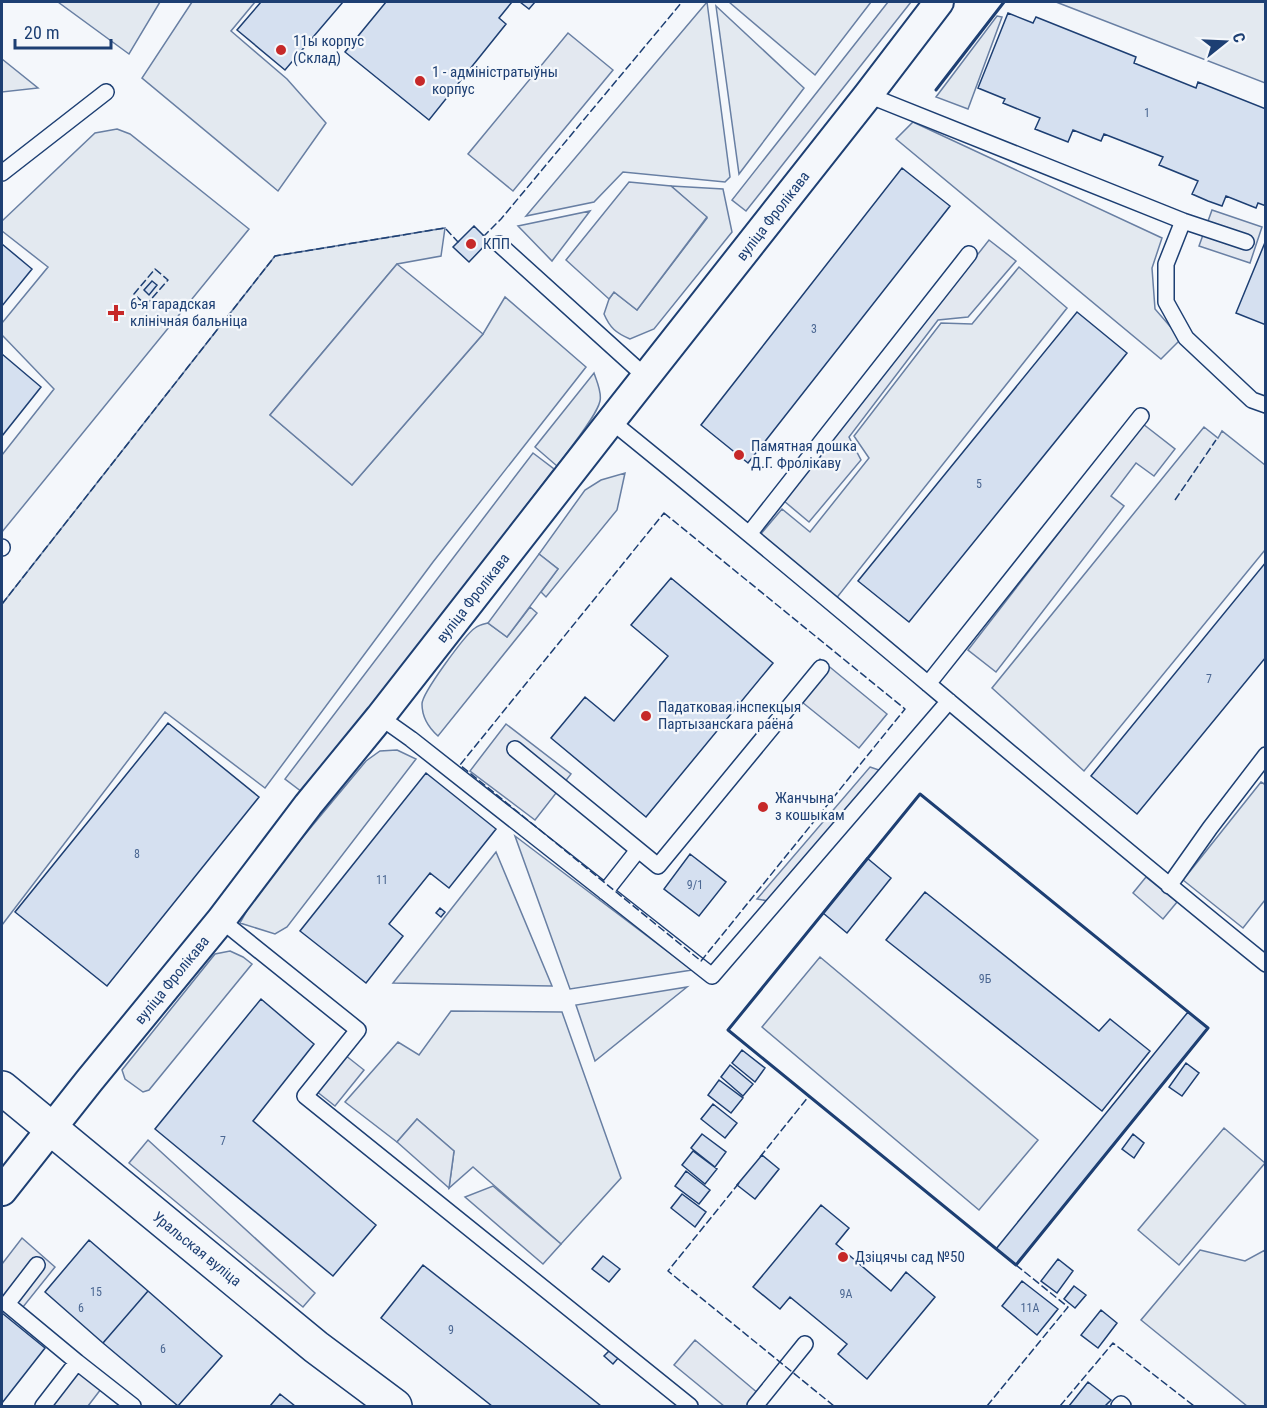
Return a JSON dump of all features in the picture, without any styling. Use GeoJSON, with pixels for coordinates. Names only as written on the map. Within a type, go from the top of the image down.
{"type":"FeatureCollection","features":[{"type":"Feature","properties":{"kind":"street","name":"вуліца Фролікава"},"geometry":{"type":"LineString","coordinates":[[2,1191],[88,1081],[221,920],[308,805],[380,717],[939,2]]}},
{"type":"Feature","properties":{"kind":"street","name":"Уральская вуліца"},"geometry":{"type":"LineString","coordinates":[[2,1088],[316,1347],[395,1407]]}},
{"type":"Feature","properties":{"kind":"lane"},"geometry":{"type":"LineString","coordinates":[[2,173],[106,92]]}},
{"type":"Feature","properties":{"kind":"lane"},"geometry":{"type":"LineString","coordinates":[[868,95],[1183,221],[1246,242]]}},
{"type":"Feature","properties":{"kind":"lane"},"geometry":{"type":"LineString","coordinates":[[1183,221],[1166,264],[1166,302],[1186,338],[1251,400],[1266,405]]}},
{"type":"Feature","properties":{"kind":"lane"},"geometry":{"type":"LineString","coordinates":[[499,244],[646,376]]}},
{"type":"Feature","properties":{"kind":"lane"},"geometry":{"type":"LineString","coordinates":[[749,534],[969,254]]}},
{"type":"Feature","properties":{"kind":"lane"},"geometry":{"type":"LineString","coordinates":[[928,684],[1141,416]]}},
{"type":"Feature","properties":{"kind":"lane"},"geometry":{"type":"LineString","coordinates":[[611,421],[1169,886],[1266,964]]}},
{"type":"Feature","properties":{"kind":"lane"},"geometry":{"type":"LineString","coordinates":[[515,749],[658,866],[821,668]]}},
{"type":"Feature","properties":{"kind":"lane"},"geometry":{"type":"LineString","coordinates":[[380,717],[712,976],[949,701]]}},
{"type":"Feature","properties":{"kind":"lane"},"geometry":{"type":"LineString","coordinates":[[1169,886],[1266,755]]}},
{"type":"Feature","properties":{"kind":"lane"},"geometry":{"type":"LineString","coordinates":[[605,892],[638,850]]}},
{"type":"Feature","properties":{"kind":"lane"},"geometry":{"type":"LineString","coordinates":[[221,920],[358,1030],[304,1096],[690,1407]]}},
{"type":"Feature","properties":{"kind":"lane"},"geometry":{"type":"LineString","coordinates":[[37,1265],[7,1304],[133,1407]]}},
{"type":"Feature","properties":{"kind":"lane"},"geometry":{"type":"LineString","coordinates":[[755,1407],[805,1344]]}},
{"type":"Feature","properties":{"kind":"lane"},"geometry":{"type":"LineString","coordinates":[[43,1407],[77,1362]]}},
{"type":"Feature","properties":{"kind":"shaded area"},"geometry":{"type":"Polygon","coordinates":[[[58,2],[160,2],[129,54],[58,2]]]}},
{"type":"Feature","properties":{"kind":"shaded area"},"geometry":{"type":"Polygon","coordinates":[[[192,2],[255,2],[231,31],[287,79],[326,123],[278,191],[142,78],[192,2]]]}},
{"type":"Feature","properties":{"kind":"shaded area"},"geometry":{"type":"Polygon","coordinates":[[[707,2],[730,177],[725,182],[623,172],[594,202],[526,216],[707,2]]]}},
{"type":"Feature","properties":{"kind":"shaded area"},"geometry":{"type":"Polygon","coordinates":[[[729,2],[871,2],[815,75],[729,2]]]}},
{"type":"Feature","properties":{"kind":"shaded area"},"geometry":{"type":"Polygon","coordinates":[[[888,2],[911,2],[746,211],[732,200],[888,2]]]}},
{"type":"Feature","properties":{"kind":"shaded area"},"geometry":{"type":"Polygon","coordinates":[[[1056,2],[1265,2],[1265,83],[1056,2]]]}},
{"type":"Feature","properties":{"kind":"shaded area"},"geometry":{"type":"Polygon","coordinates":[[[716,6],[804,88],[739,174],[716,6]]]}},
{"type":"Feature","properties":{"kind":"shaded area"},"geometry":{"type":"Polygon","coordinates":[[[997,16],[1002,17],[968,109],[936,97],[997,16]]]}},
{"type":"Feature","properties":{"kind":"shaded area"},"geometry":{"type":"Polygon","coordinates":[[[568,33],[613,70],[513,191],[468,154],[568,33]]]}},
{"type":"Feature","properties":{"kind":"shaded area"},"geometry":{"type":"Polygon","coordinates":[[[2,59],[38,88],[2,92],[2,59]]]}},
{"type":"Feature","properties":{"kind":"shaded area"},"geometry":{"type":"Polygon","coordinates":[[[913,122],[1162,238],[1152,268],[1155,309],[1181,339],[1161,359],[896,139],[913,122]]]}},
{"type":"Feature","properties":{"kind":"shaded area"},"geometry":{"type":"Polygon","coordinates":[[[117,129],[130,134],[249,229],[2,532],[2,455],[54,389],[2,335],[2,323],[48,267],[2,231],[2,221],[95,133],[117,129]]]}},
{"type":"Feature","properties":{"kind":"shaded area"},"geometry":{"type":"Polygon","coordinates":[[[629,182],[671,186],[707,217],[637,310],[614,292],[609,299],[566,260],[629,182]]]}},
{"type":"Feature","properties":{"kind":"shaded area"},"geometry":{"type":"Polygon","coordinates":[[[671,186],[723,189],[732,232],[654,329],[630,339],[614,330],[606,319],[604,314],[609,299],[614,292],[637,310],[707,218],[671,186]]]}},
{"type":"Feature","properties":{"kind":"shaded area"},"geometry":{"type":"Polygon","coordinates":[[[1212,210],[1262,227],[1250,263],[1199,246],[1212,210]]]}},
{"type":"Feature","properties":{"kind":"shaded area"},"geometry":{"type":"Polygon","coordinates":[[[590,211],[552,261],[518,226],[590,211]]]}},
{"type":"Feature","properties":{"kind":"shaded area"},"geometry":{"type":"Polygon","coordinates":[[[445,228],[441,256],[397,264],[270,415],[352,485],[483,334],[505,297],[586,367],[433,562],[265,788],[165,712],[2,925],[2,604],[275,256],[445,228]]]}},
{"type":"Feature","properties":{"kind":"shaded area"},"geometry":{"type":"Polygon","coordinates":[[[989,240],[1016,261],[968,317],[938,320],[849,437],[861,460],[809,522],[784,501],[989,240]]]}},
{"type":"Feature","properties":{"kind":"shaded area"},"geometry":{"type":"Polygon","coordinates":[[[397,264],[483,334],[352,485],[270,415],[397,264]]]}},
{"type":"Feature","properties":{"kind":"shaded area"},"geometry":{"type":"Polygon","coordinates":[[[1019,267],[1067,308],[835,600],[759,536],[782,509],[810,532],[869,458],[854,436],[941,323],[972,324],[1019,267]]]}},
{"type":"Feature","properties":{"kind":"shaded area"},"geometry":{"type":"Polygon","coordinates":[[[594,373],[600,394],[598,408],[557,466],[535,447],[594,373]]]}},
{"type":"Feature","properties":{"kind":"shaded area"},"geometry":{"type":"Polygon","coordinates":[[[1143,424],[1175,449],[1154,476],[1136,463],[1111,496],[1124,506],[996,672],[968,650],[1143,424]]]}},
{"type":"Feature","properties":{"kind":"shaded area"},"geometry":{"type":"Polygon","coordinates":[[[1204,427],[1218,438],[1222,431],[1265,465],[1265,550],[1084,771],[992,688],[1204,427]]]}},
{"type":"Feature","properties":{"kind":"shaded area"},"geometry":{"type":"Polygon","coordinates":[[[533,453],[554,469],[306,795],[285,779],[533,453]]]}},
{"type":"Feature","properties":{"kind":"shaded area"},"geometry":{"type":"Polygon","coordinates":[[[625,473],[617,510],[546,597],[541,592],[558,569],[539,554],[585,490],[601,480],[625,473]]]}},
{"type":"Feature","properties":{"kind":"shaded area"},"geometry":{"type":"Polygon","coordinates":[[[539,554],[558,569],[507,637],[488,623],[539,554]]]}},
{"type":"Feature","properties":{"kind":"shaded area"},"geometry":{"type":"Polygon","coordinates":[[[530,607],[537,613],[438,736],[427,722],[422,704],[429,688],[445,664],[475,628],[488,623],[507,637],[530,607]]]}},
{"type":"Feature","properties":{"kind":"shaded area"},"geometry":{"type":"Polygon","coordinates":[[[820,659],[887,714],[859,748],[792,694],[820,659]]]}},
{"type":"Feature","properties":{"kind":"shaded area"},"geometry":{"type":"Polygon","coordinates":[[[506,724],[571,774],[535,820],[470,771],[506,724]]]}},
{"type":"Feature","properties":{"kind":"shaded area"},"geometry":{"type":"Polygon","coordinates":[[[397,750],[416,759],[287,927],[275,934],[240,923],[258,891],[366,761],[380,751],[397,750]]]}},
{"type":"Feature","properties":{"kind":"shaded area"},"geometry":{"type":"Polygon","coordinates":[[[870,767],[885,772],[774,902],[757,899],[870,767]]]}},
{"type":"Feature","properties":{"kind":"shaded area"},"geometry":{"type":"Polygon","coordinates":[[[1261,782],[1266,785],[1265,900],[1243,928],[1183,880],[1261,782]]]}},
{"type":"Feature","properties":{"kind":"shaded area"},"geometry":{"type":"Polygon","coordinates":[[[515,836],[692,970],[570,989],[515,836]]]}},
{"type":"Feature","properties":{"kind":"shaded area"},"geometry":{"type":"Polygon","coordinates":[[[496,852],[552,986],[393,983],[496,852]]]}},
{"type":"Feature","properties":{"kind":"shaded area"},"geometry":{"type":"Polygon","coordinates":[[[1146,877],[1177,902],[1163,919],[1133,893],[1146,877]]]}},
{"type":"Feature","properties":{"kind":"shaded area"},"geometry":{"type":"Polygon","coordinates":[[[230,951],[252,964],[149,1090],[143,1092],[125,1079],[122,1070],[215,954],[230,951]]]}},
{"type":"Feature","properties":{"kind":"shaded area"},"geometry":{"type":"Polygon","coordinates":[[[820,957],[1038,1140],[979,1210],[762,1027],[820,957]]]}},
{"type":"Feature","properties":{"kind":"shaded area"},"geometry":{"type":"Polygon","coordinates":[[[687,987],[595,1061],[576,1005],[687,987]]]}},
{"type":"Feature","properties":{"kind":"shaded area"},"geometry":{"type":"Polygon","coordinates":[[[451,1011],[562,1012],[621,1178],[561,1244],[473,1167],[449,1188],[454,1151],[417,1119],[397,1142],[345,1102],[398,1042],[419,1055],[451,1011]]]}},
{"type":"Feature","properties":{"kind":"shaded area"},"geometry":{"type":"Polygon","coordinates":[[[345,1055],[364,1070],[335,1106],[316,1091],[345,1055]]]}},
{"type":"Feature","properties":{"kind":"shaded area"},"geometry":{"type":"Polygon","coordinates":[[[417,1119],[454,1151],[449,1188],[397,1142],[417,1119]]]}},
{"type":"Feature","properties":{"kind":"shaded area"},"geometry":{"type":"Polygon","coordinates":[[[1224,1128],[1265,1163],[1179,1265],[1138,1230],[1224,1128]]]}},
{"type":"Feature","properties":{"kind":"shaded area"},"geometry":{"type":"Polygon","coordinates":[[[148,1140],[315,1293],[303,1307],[129,1163],[148,1140]]]}},
{"type":"Feature","properties":{"kind":"shaded area"},"geometry":{"type":"Polygon","coordinates":[[[493,1186],[561,1244],[543,1264],[465,1197],[493,1186]]]}},
{"type":"Feature","properties":{"kind":"shaded area"},"geometry":{"type":"Polygon","coordinates":[[[22,1238],[55,1267],[15,1317],[2,1306],[2,1264],[22,1238]]]}},
{"type":"Feature","properties":{"kind":"shaded area"},"geometry":{"type":"Polygon","coordinates":[[[1200,1250],[1245,1261],[1265,1250],[1265,1406],[1247,1406],[1141,1320],[1200,1250]]]}},
{"type":"Feature","properties":{"kind":"shaded area"},"geometry":{"type":"Polygon","coordinates":[[[695,1340],[759,1394],[748,1406],[724,1406],[674,1365],[695,1340]]]}},
{"type":"Feature","properties":{"kind":"shaded area"},"geometry":{"type":"Polygon","coordinates":[[[74,1367],[101,1389],[88,1406],[43,1406],[74,1367]]]}},
{"type":"Feature","properties":{"kind":"building","name":"11ы корпус (Склад)"},"geometry":{"type":"Polygon","coordinates":[[[261,2],[343,2],[285,70],[237,30],[261,2]]]}},
{"type":"Feature","properties":{"kind":"building","name":"1 - адміністратыўны корпус"},"geometry":{"type":"Polygon","coordinates":[[[386,2],[512,2],[499,18],[506,24],[429,120],[345,52],[386,2]]]}},
{"type":"Feature","properties":{"kind":"building"},"geometry":{"type":"Polygon","coordinates":[[[520,2],[535,2],[529,9],[520,2]]]}},
{"type":"Feature","properties":{"kind":"building"},"geometry":{"type":"Polygon","coordinates":[[[1008,13],[1033,23],[1036,17],[1136,57],[1134,63],[1196,88],[1198,82],[1266,109],[1266,206],[1258,203],[1256,208],[1226,196],[1222,206],[1208,201],[1192,194],[1198,181],[1159,165],[1163,157],[1104,134],[1101,141],[1073,130],[1068,142],[1035,129],[1040,118],[1003,103],[1005,99],[978,88],[1008,13]]]}},
{"type":"Feature","properties":{"kind":"building"},"geometry":{"type":"Polygon","coordinates":[[[902,168],[950,206],[748,463],[701,425],[902,168]]]}},
{"type":"Feature","properties":{"kind":"building","name":"КПП"},"geometry":{"type":"Polygon","coordinates":[[[474,226],[489,241],[469,262],[453,247],[474,226]]]}},
{"type":"Feature","properties":{"kind":"building"},"geometry":{"type":"Polygon","coordinates":[[[1266,240],[1266,325],[1236,313],[1266,240]]]}},
{"type":"Feature","properties":{"kind":"building"},"geometry":{"type":"Polygon","coordinates":[[[2,244],[32,269],[2,306],[2,244]]]}},
{"type":"Feature","properties":{"kind":"building"},"geometry":{"type":"Polygon","coordinates":[[[152,281],[157,285],[149,295],[144,290],[152,281]]]}},
{"type":"Feature","properties":{"kind":"building"},"geometry":{"type":"Polygon","coordinates":[[[1077,312],[1127,353],[909,622],[858,581],[1077,312]]]}},
{"type":"Feature","properties":{"kind":"building"},"geometry":{"type":"Polygon","coordinates":[[[2,354],[41,387],[2,436],[2,354]]]}},
{"type":"Feature","properties":{"kind":"building"},"geometry":{"type":"Polygon","coordinates":[[[1266,562],[1266,657],[1137,814],[1091,776],[1266,562]]]}},
{"type":"Feature","properties":{"kind":"building"},"geometry":{"type":"Polygon","coordinates":[[[671,578],[773,663],[646,817],[551,738],[585,697],[614,721],[668,656],[631,625],[671,578]]]}},
{"type":"Feature","properties":{"kind":"building"},"geometry":{"type":"Polygon","coordinates":[[[168,723],[259,797],[107,986],[15,912],[168,723]]]}},
{"type":"Feature","properties":{"kind":"building"},"geometry":{"type":"Polygon","coordinates":[[[426,773],[496,829],[449,888],[430,873],[389,924],[403,936],[366,983],[300,931],[426,773]]]}},
{"type":"Feature","properties":{"kind":"building"},"geometry":{"type":"Polygon","coordinates":[[[690,854],[726,882],[699,916],[664,889],[690,854]]]}},
{"type":"Feature","properties":{"kind":"building"},"geometry":{"type":"Polygon","coordinates":[[[867,858],[891,878],[847,933],[823,913],[867,858]]]}},
{"type":"Feature","properties":{"kind":"building"},"geometry":{"type":"Polygon","coordinates":[[[925,892],[1099,1031],[1110,1019],[1150,1051],[1102,1111],[886,940],[925,892]]]}},
{"type":"Feature","properties":{"kind":"building"},"geometry":{"type":"Polygon","coordinates":[[[440,908],[445,912],[441,917],[436,913],[440,908]]]}},
{"type":"Feature","properties":{"kind":"building"},"geometry":{"type":"Polygon","coordinates":[[[261,999],[314,1044],[253,1121],[376,1225],[333,1276],[155,1129],[261,999]]]}},
{"type":"Feature","properties":{"kind":"building"},"geometry":{"type":"Polygon","coordinates":[[[1188,1012],[1208,1028],[1016,1265],[996,1249],[1188,1012]]]}},
{"type":"Feature","properties":{"kind":"building"},"geometry":{"type":"Polygon","coordinates":[[[742,1050],[765,1068],[755,1082],[732,1063],[742,1050]]]}},
{"type":"Feature","properties":{"kind":"building"},"geometry":{"type":"Polygon","coordinates":[[[1186,1063],[1199,1073],[1182,1096],[1169,1087],[1186,1063]]]}},
{"type":"Feature","properties":{"kind":"building"},"geometry":{"type":"Polygon","coordinates":[[[730,1065],[753,1084],[743,1096],[721,1077],[730,1065]]]}},
{"type":"Feature","properties":{"kind":"building"},"geometry":{"type":"Polygon","coordinates":[[[719,1080],[743,1098],[731,1113],[708,1095],[719,1080]]]}},
{"type":"Feature","properties":{"kind":"building"},"geometry":{"type":"Polygon","coordinates":[[[713,1104],[737,1123],[725,1138],[701,1119],[713,1104]]]}},
{"type":"Feature","properties":{"kind":"building"},"geometry":{"type":"Polygon","coordinates":[[[702,1134],[726,1152],[715,1167],[691,1148],[702,1134]]]}},
{"type":"Feature","properties":{"kind":"building"},"geometry":{"type":"Polygon","coordinates":[[[1133,1134],[1144,1143],[1134,1158],[1122,1149],[1133,1134]]]}},
{"type":"Feature","properties":{"kind":"building"},"geometry":{"type":"Polygon","coordinates":[[[693,1151],[717,1169],[705,1184],[682,1165],[693,1151]]]}},
{"type":"Feature","properties":{"kind":"building"},"geometry":{"type":"Polygon","coordinates":[[[762,1155],[779,1169],[755,1199],[737,1185],[762,1155]]]}},
{"type":"Feature","properties":{"kind":"building"},"geometry":{"type":"Polygon","coordinates":[[[686,1171],[710,1190],[699,1204],[675,1186],[686,1171]]]}},
{"type":"Feature","properties":{"kind":"building"},"geometry":{"type":"Polygon","coordinates":[[[682,1194],[706,1212],[695,1227],[671,1208],[682,1194]]]}},
{"type":"Feature","properties":{"kind":"building"},"geometry":{"type":"Polygon","coordinates":[[[821,1205],[849,1228],[836,1244],[891,1291],[906,1272],[935,1297],[867,1379],[838,1354],[847,1344],[790,1297],[780,1309],[753,1287],[821,1205]]]}},
{"type":"Feature","properties":{"kind":"building"},"geometry":{"type":"Polygon","coordinates":[[[89,1240],[148,1291],[103,1343],[45,1292],[89,1240]]]}},
{"type":"Feature","properties":{"kind":"building"},"geometry":{"type":"Polygon","coordinates":[[[603,1256],[620,1269],[609,1282],[592,1269],[603,1256]]]}},
{"type":"Feature","properties":{"kind":"building"},"geometry":{"type":"Polygon","coordinates":[[[1058,1259],[1073,1271],[1057,1293],[1041,1281],[1058,1259]]]}},
{"type":"Feature","properties":{"kind":"building"},"geometry":{"type":"Polygon","coordinates":[[[423,1265],[601,1406],[492,1406],[381,1318],[423,1265]]]}},
{"type":"Feature","properties":{"kind":"building"},"geometry":{"type":"Polygon","coordinates":[[[1022,1281],[1058,1309],[1037,1335],[1002,1306],[1022,1281]]]}},
{"type":"Feature","properties":{"kind":"building"},"geometry":{"type":"Polygon","coordinates":[[[1074,1286],[1086,1295],[1075,1308],[1064,1299],[1074,1286]]]}},
{"type":"Feature","properties":{"kind":"building"},"geometry":{"type":"Polygon","coordinates":[[[148,1291],[222,1356],[178,1406],[103,1343],[148,1291]]]}},
{"type":"Feature","properties":{"kind":"building"},"geometry":{"type":"Polygon","coordinates":[[[1101,1310],[1117,1323],[1098,1348],[1081,1335],[1101,1310]]]}},
{"type":"Feature","properties":{"kind":"building"},"geometry":{"type":"Polygon","coordinates":[[[2,1313],[45,1348],[2,1403],[2,1313]]]}},
{"type":"Feature","properties":{"kind":"building"},"geometry":{"type":"Polygon","coordinates":[[[611,1349],[619,1357],[613,1364],[604,1356],[611,1349]]]}},
{"type":"Feature","properties":{"kind":"building"},"geometry":{"type":"Polygon","coordinates":[[[1088,1382],[1111,1400],[1105,1406],[1069,1406],[1088,1382]]]}},
{"type":"Feature","properties":{"kind":"building"},"geometry":{"type":"Polygon","coordinates":[[[280,1394],[295,1406],[270,1406],[280,1394]]]}},
{"type":"Feature","properties":{"kind":"fence"},"geometry":{"type":"LineString","coordinates":[[483,235],[501,219],[682,2]]}},
{"type":"Feature","properties":{"kind":"fence"},"geometry":{"type":"LineString","coordinates":[[2,604],[275,256],[445,228],[459,241]]}},
{"type":"Feature","properties":{"kind":"fence"},"geometry":{"type":"LineString","coordinates":[[155,269],[168,280],[146,305],[134,294],[155,269]]}},
{"type":"Feature","properties":{"kind":"fence"},"geometry":{"type":"LineString","coordinates":[[1175,500],[1216,440]]}},
{"type":"Feature","properties":{"kind":"fence"},"geometry":{"type":"LineString","coordinates":[[664,513],[905,709],[701,961],[460,765],[664,513]]}},
{"type":"Feature","properties":{"kind":"fence"},"geometry":{"type":"LineString","coordinates":[[760,1157],[809,1096]]}},
{"type":"Feature","properties":{"kind":"fence"},"geometry":{"type":"LineString","coordinates":[[739,1183],[668,1271],[834,1406]]}},
{"type":"Feature","properties":{"kind":"fence"},"geometry":{"type":"LineString","coordinates":[[987,1406],[1068,1307],[1016,1265]]}},
{"type":"Feature","properties":{"kind":"fence"},"geometry":{"type":"LineString","coordinates":[[1060,1406],[1113,1343],[1194,1406]]}},
{"type":"Feature","properties":{"kind":"wall"},"geometry":{"type":"LineString","coordinates":[[936,90],[1004,2]]}},
{"type":"Feature","properties":{"kind":"wall"},"geometry":{"type":"LineString","coordinates":[[920,794],[1208,1028],[1016,1265],[728,1030],[920,794]]}},
{"type":"Feature","properties":{"kind":"place","name":"11ы корпус (Склад)"},"geometry":{"type":"Point","coordinates":[281,50]}},
{"type":"Feature","properties":{"kind":"place","name":"1 - адміністратыўны корпус"},"geometry":{"type":"Point","coordinates":[420,81]}},
{"type":"Feature","properties":{"kind":"place","name":"КПП"},"geometry":{"type":"Point","coordinates":[471,244]}},
{"type":"Feature","properties":{"kind":"place","name":"6-я гарадская клінічная бальніца"},"geometry":{"type":"Point","coordinates":[116,313]}},
{"type":"Feature","properties":{"kind":"place","name":"Памятная дошка Д.Г. Фролікаву"},"geometry":{"type":"Point","coordinates":[739,455]}},
{"type":"Feature","properties":{"kind":"place","name":"Падатковая інспекцыя Партызанскага раёна"},"geometry":{"type":"Point","coordinates":[646,716]}},
{"type":"Feature","properties":{"kind":"place","name":"Жанчына з кошыкам"},"geometry":{"type":"Point","coordinates":[763,807]}},
{"type":"Feature","properties":{"kind":"place","name":"Дзіцячы сад №50"},"geometry":{"type":"Point","coordinates":[843,1257]}}]}
